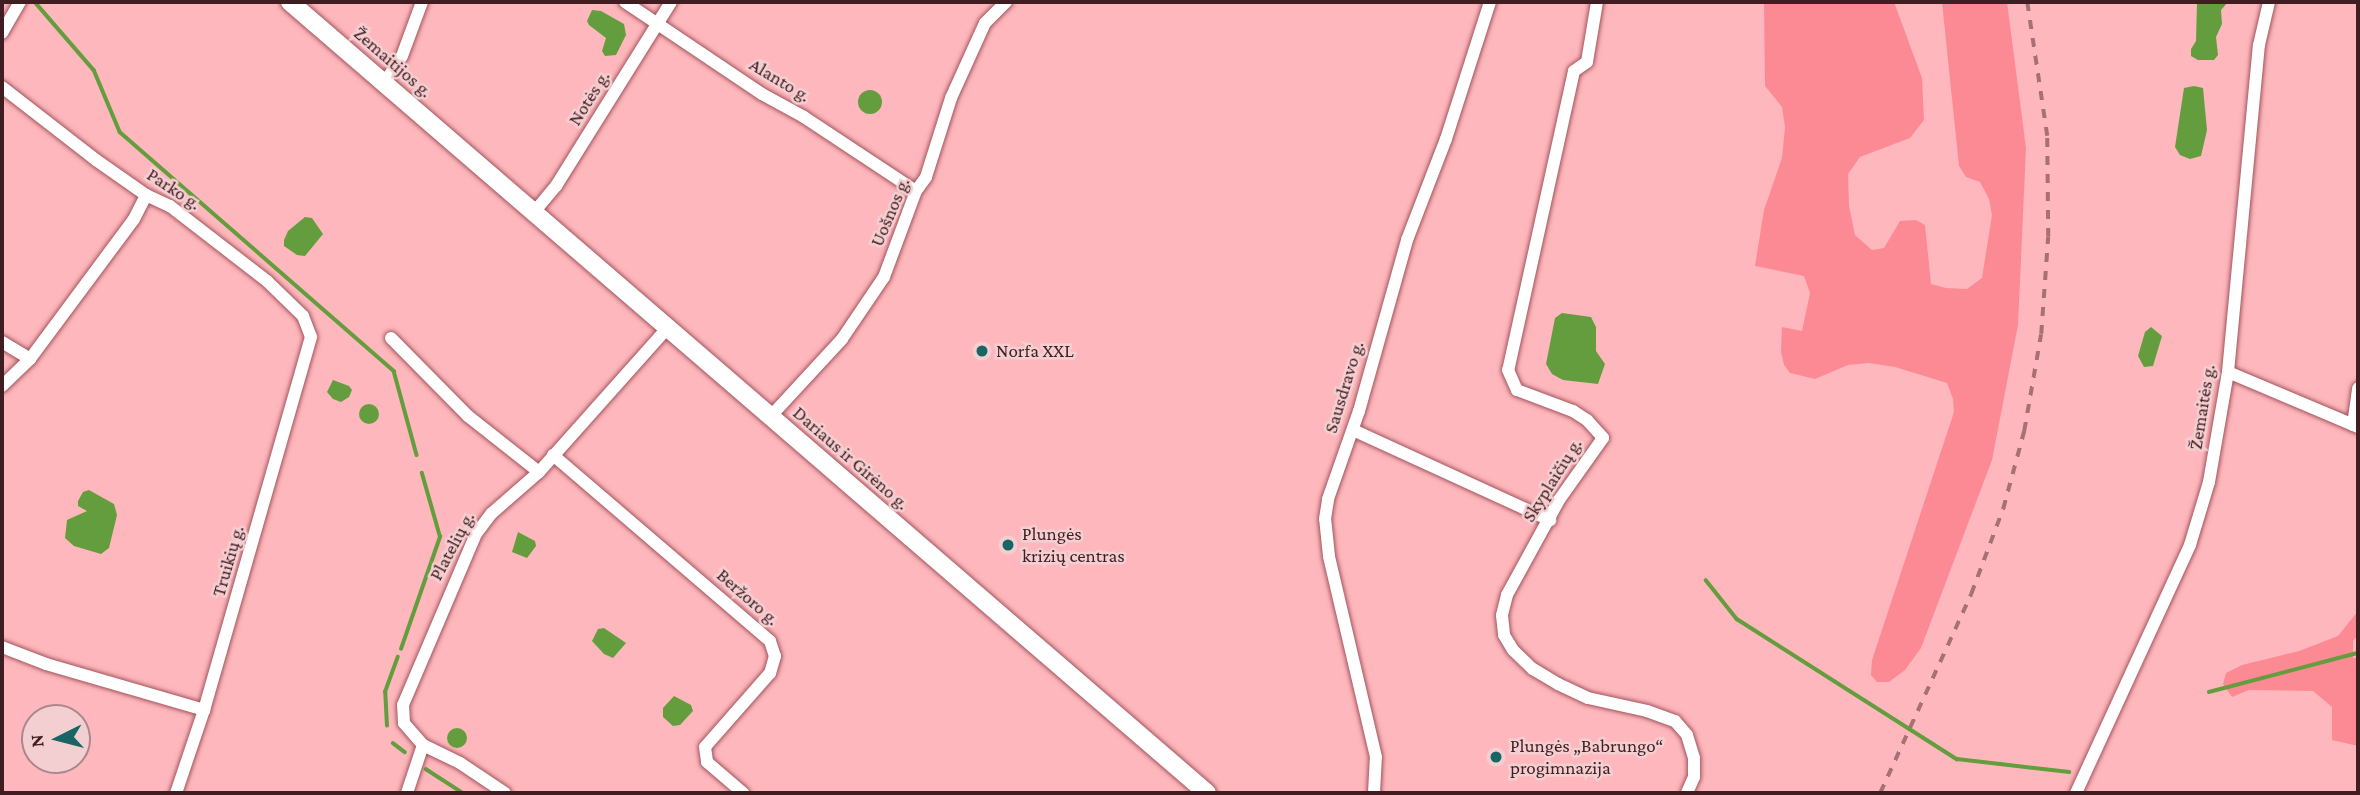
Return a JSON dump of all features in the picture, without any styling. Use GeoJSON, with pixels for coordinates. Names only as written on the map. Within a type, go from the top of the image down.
{"type":"FeatureCollection","features":[{"type":"Feature","properties":{"kind":"main road","name":"Žemaitijos g."},"geometry":{"type":"LineString","coordinates":[[290,2],[468,155]]}},
{"type":"Feature","properties":{"kind":"main road","name":"Dariaus ir Girėno g."},"geometry":{"type":"LineString","coordinates":[[468,155],[1207,793]]}},
{"type":"Feature","properties":{"kind":"street"},"geometry":{"type":"LineString","coordinates":[[2,33],[20,2]]}},
{"type":"Feature","properties":{"kind":"street"},"geometry":{"type":"LineString","coordinates":[[385,82],[402,56],[422,2]]}},
{"type":"Feature","properties":{"kind":"street","name":"Alanto g."},"geometry":{"type":"LineString","coordinates":[[625,2],[659,22],[762,94],[837,138],[916,191]]}},
{"type":"Feature","properties":{"kind":"street","name":"Notės g."},"geometry":{"type":"LineString","coordinates":[[535,212],[556,186],[671,2]]}},
{"type":"Feature","properties":{"kind":"street","name":"Uošnos g."},"geometry":{"type":"LineString","coordinates":[[771,416],[842,339],[884,276],[916,191],[926,177],[951,98],[985,23],[1006,2]]}},
{"type":"Feature","properties":{"kind":"street","name":"Sausdravo g."},"geometry":{"type":"LineString","coordinates":[[1374,793],[1377,767],[1374,743],[1326,534],[1332,483],[1353,430],[1407,240],[1446,139],[1490,2]]}},
{"type":"Feature","properties":{"kind":"street","name":"Skyplaičių g."},"geometry":{"type":"LineString","coordinates":[[1597,2],[1587,62],[1574,71],[1541,229],[1508,359],[1510,380],[1517,390],[1573,411],[1587,420],[1603,438],[1559,500],[1507,595],[1502,615],[1504,635],[1513,650],[1558,684],[1588,698],[1647,711],[1675,721],[1688,735],[1694,758],[1694,777],[1687,793]]}},
{"type":"Feature","properties":{"kind":"street","name":"Žemaitės g."},"geometry":{"type":"LineString","coordinates":[[2076,793],[2190,545],[2209,482],[2228,372],[2259,45],[2269,2]]}},
{"type":"Feature","properties":{"kind":"street","name":"Parko g."},"geometry":{"type":"LineString","coordinates":[[2,87],[146,195],[170,206],[267,281],[303,316],[311,337]]}},
{"type":"Feature","properties":{"kind":"street"},"geometry":{"type":"LineString","coordinates":[[2,386],[30,359],[134,219],[146,195]]}},
{"type":"Feature","properties":{"kind":"street","name":"Platelių g."},"geometry":{"type":"LineString","coordinates":[[423,745],[404,723],[403,705],[464,557],[492,513],[539,472],[668,327]]}},
{"type":"Feature","properties":{"kind":"street","name":"Truikių g."},"geometry":{"type":"LineString","coordinates":[[176,793],[204,710],[311,337]]}},
{"type":"Feature","properties":{"kind":"street"},"geometry":{"type":"LineString","coordinates":[[391,338],[468,416],[539,472]]}},
{"type":"Feature","properties":{"kind":"street"},"geometry":{"type":"LineString","coordinates":[[2,342],[30,359]]}},
{"type":"Feature","properties":{"kind":"street"},"geometry":{"type":"LineString","coordinates":[[2228,372],[2356,426],[2358,388]]}},
{"type":"Feature","properties":{"kind":"street"},"geometry":{"type":"LineString","coordinates":[[1353,430],[1550,520]]}},
{"type":"Feature","properties":{"kind":"street","name":"Beržoro g."},"geometry":{"type":"LineString","coordinates":[[553,455],[770,641],[775,656],[770,673],[705,747],[707,762],[743,793]]}},
{"type":"Feature","properties":{"kind":"street"},"geometry":{"type":"LineString","coordinates":[[2,648],[46,664],[204,710]]}},
{"type":"Feature","properties":{"kind":"street"},"geometry":{"type":"LineString","coordinates":[[407,793],[423,745],[460,763],[505,793]]}},
{"type":"Feature","properties":{"kind":"shaded area"},"geometry":{"type":"Polygon","coordinates":[[[1764,2],[1894,2],[1922,78],[1924,120],[1910,138],[1860,157],[1848,174],[1849,206],[1855,235],[1872,250],[1884,248],[1900,221],[1916,220],[1925,225],[1931,284],[1967,289],[1982,278],[1992,215],[1989,199],[1980,182],[1966,177],[1959,166],[1942,2],[2007,2],[2026,148],[2018,325],[1992,460],[1921,648],[1905,670],[1889,682],[1877,682],[1871,675],[1872,660],[1954,412],[1953,399],[1947,383],[1895,367],[1869,363],[1848,365],[1815,379],[1790,373],[1784,365],[1781,352],[1782,327],[1802,331],[1810,293],[1804,276],[1755,266],[1764,210],[1782,158],[1785,127],[1782,107],[1765,86],[1764,2]]]}},
{"type":"Feature","properties":{"kind":"shaded area"},"geometry":{"type":"Polygon","coordinates":[[[2197,2],[2228,2],[2221,10],[2222,24],[2216,37],[2218,55],[2214,60],[2198,60],[2191,56],[2191,49],[2196,41],[2197,2]]]}},
{"type":"Feature","properties":{"kind":"shaded area"},"geometry":{"type":"Polygon","coordinates":[[[592,10],[601,11],[624,24],[626,35],[616,55],[605,56],[602,51],[606,38],[587,21],[592,10]]]}},
{"type":"Feature","properties":{"kind":"shaded area"},"geometry":{"type":"Polygon","coordinates":[[[2184,88],[2203,88],[2207,130],[2201,156],[2190,159],[2180,155],[2175,147],[2184,88]]]}},
{"type":"Feature","properties":{"kind":"shaded area"},"geometry":{"type":"Polygon","coordinates":[[[870,90],[879,93],[882,102],[879,111],[870,114],[861,111],[858,102],[861,93],[870,90]]]}},
{"type":"Feature","properties":{"kind":"shaded area"},"geometry":{"type":"Polygon","coordinates":[[[305,217],[312,218],[323,234],[305,256],[297,255],[284,246],[284,240],[288,231],[305,217]]]}},
{"type":"Feature","properties":{"kind":"shaded area"},"geometry":{"type":"Polygon","coordinates":[[[1562,313],[1591,317],[1596,327],[1596,351],[1605,364],[1598,384],[1563,380],[1552,374],[1546,364],[1555,318],[1562,313]]]}},
{"type":"Feature","properties":{"kind":"shaded area"},"geometry":{"type":"Polygon","coordinates":[[[2151,327],[2162,336],[2153,366],[2144,367],[2138,356],[2145,332],[2151,327]]]}},
{"type":"Feature","properties":{"kind":"shaded area"},"geometry":{"type":"Polygon","coordinates":[[[333,380],[349,386],[352,390],[349,397],[341,402],[333,399],[327,392],[333,380]]]}},
{"type":"Feature","properties":{"kind":"shaded area"},"geometry":{"type":"Polygon","coordinates":[[[369,404],[376,407],[379,414],[376,421],[369,424],[362,421],[359,414],[362,407],[369,404]]]}},
{"type":"Feature","properties":{"kind":"shaded area"},"geometry":{"type":"Polygon","coordinates":[[[89,490],[114,504],[117,515],[109,548],[101,554],[74,546],[65,538],[67,520],[87,511],[78,506],[78,501],[83,492],[89,490]]]}},
{"type":"Feature","properties":{"kind":"shaded area"},"geometry":{"type":"Polygon","coordinates":[[[518,532],[535,541],[536,546],[527,558],[512,552],[518,532]]]}},
{"type":"Feature","properties":{"kind":"shaded area"},"geometry":{"type":"Polygon","coordinates":[[[2358,611],[2358,635],[2353,641],[2353,658],[2358,658],[2358,746],[2332,740],[2332,707],[2313,691],[2249,690],[2232,697],[2223,684],[2226,673],[2242,665],[2299,651],[2338,636],[2358,611]]]}},
{"type":"Feature","properties":{"kind":"shaded area"},"geometry":{"type":"Polygon","coordinates":[[[604,628],[626,643],[613,658],[604,654],[592,641],[598,629],[604,628]]]}},
{"type":"Feature","properties":{"kind":"shaded area"},"geometry":{"type":"Polygon","coordinates":[[[674,696],[691,705],[693,711],[680,725],[673,726],[663,717],[663,708],[674,696]]]}},
{"type":"Feature","properties":{"kind":"shaded area"},"geometry":{"type":"Polygon","coordinates":[[[457,728],[464,731],[467,738],[464,745],[457,748],[450,745],[447,738],[450,731],[457,728]]]}},
{"type":"Feature","properties":{"kind":"waterway"},"geometry":{"type":"LineString","coordinates":[[35,2],[94,70],[120,132],[394,371],[417,455]]}},
{"type":"Feature","properties":{"kind":"waterway"},"geometry":{"type":"LineString","coordinates":[[401,649],[440,537],[422,474]]}},
{"type":"Feature","properties":{"kind":"waterway"},"geometry":{"type":"LineString","coordinates":[[1706,580],[1737,619],[1957,759],[2069,772]]}},
{"type":"Feature","properties":{"kind":"waterway"},"geometry":{"type":"LineString","coordinates":[[2209,692],[2358,653]]}},
{"type":"Feature","properties":{"kind":"waterway"},"geometry":{"type":"LineString","coordinates":[[387,726],[385,692],[398,657]]}},
{"type":"Feature","properties":{"kind":"waterway"},"geometry":{"type":"LineString","coordinates":[[393,743],[405,752]]}},
{"type":"Feature","properties":{"kind":"waterway"},"geometry":{"type":"LineString","coordinates":[[426,769],[463,793]]}},
{"type":"Feature","properties":{"kind":"railway"},"geometry":{"type":"LineString","coordinates":[[1880,793],[1971,594],[2003,509],[2024,431],[2041,334],[2048,237],[2047,136],[2027,2]]}},
{"type":"Feature","properties":{"kind":"place","name":"Norfa XXL"},"geometry":{"type":"Point","coordinates":[982,351]}},
{"type":"Feature","properties":{"kind":"place","name":"Plungės krizių centras"},"geometry":{"type":"Point","coordinates":[1008,545]}},
{"type":"Feature","properties":{"kind":"place","name":"Plungės „Babrungo“ progimnazija"},"geometry":{"type":"Point","coordinates":[1496,757]}}]}
